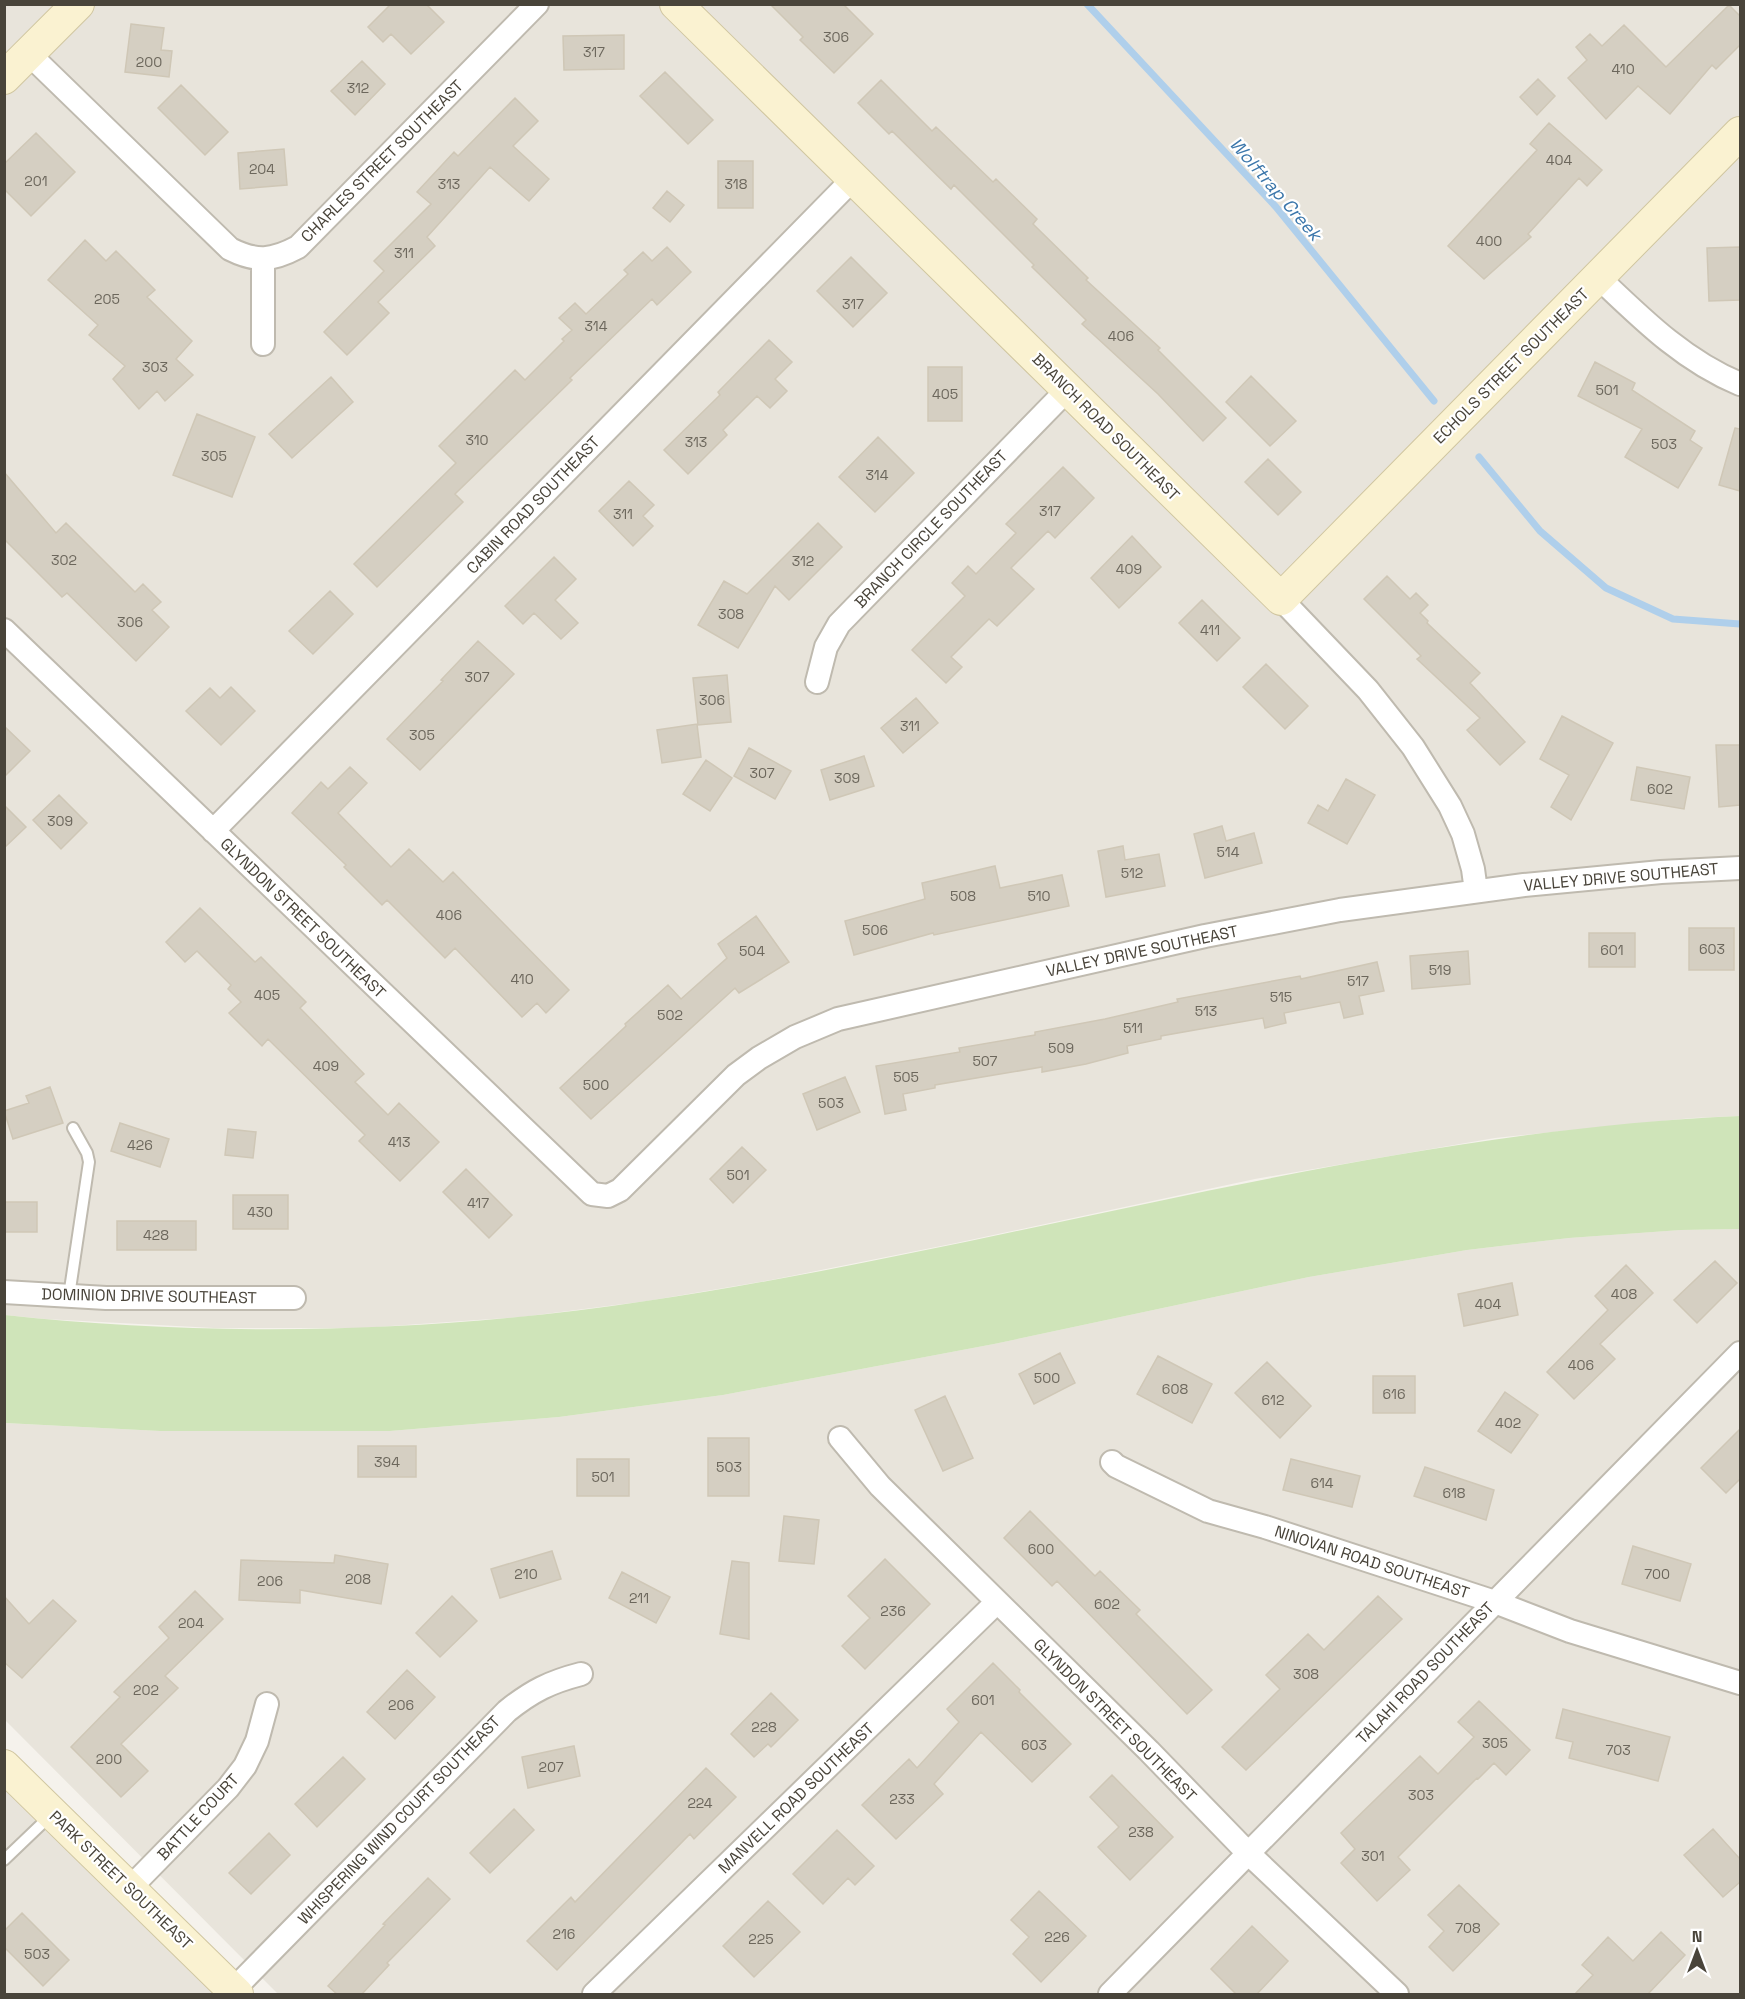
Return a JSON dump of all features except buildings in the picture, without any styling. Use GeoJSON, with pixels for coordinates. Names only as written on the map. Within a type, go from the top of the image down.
{"type":"FeatureCollection","features":[{"type":"Feature","properties":{"kind":"street"},"geometry":{"type":"LineString","coordinates":[[4,78],[78,4]]}},
{"type":"Feature","properties":{"kind":"street","name":"CHARLES STREET SOUTHEAST"},"geometry":{"type":"LineString","coordinates":[[263,259],[281,256],[298,247],[537,4]]}},
{"type":"Feature","properties":{"kind":"street","name":"BRANCH ROAD SOUTHEAST"},"geometry":{"type":"LineString","coordinates":[[676,4],[1281,599],[1368,690],[1413,747],[1450,806],[1463,834],[1473,869],[1476,891]]}},
{"type":"Feature","properties":{"kind":"street"},"geometry":{"type":"LineString","coordinates":[[29,54],[230,249],[245,256],[263,259],[263,344]]}},
{"type":"Feature","properties":{"kind":"street","name":"ECHOLS STREET SOUTHEAST"},"geometry":{"type":"LineString","coordinates":[[1281,599],[1740,133]]}},
{"type":"Feature","properties":{"kind":"street","name":"CABIN ROAD SOUTHEAST"},"geometry":{"type":"LineString","coordinates":[[213,831],[854,179]]}},
{"type":"Feature","properties":{"kind":"street"},"geometry":{"type":"LineString","coordinates":[[1598,278],[1652,328],[1687,356],[1740,384]]}},
{"type":"Feature","properties":{"kind":"street","name":"BRANCH CIRCLE SOUTHEAST"},"geometry":{"type":"LineString","coordinates":[[817,682],[826,647],[839,624],[1068,389]]}},
{"type":"Feature","properties":{"kind":"street","name":"GLYNDON STREET SOUTHEAST"},"geometry":{"type":"LineString","coordinates":[[4,630],[586,1190],[592,1194],[608,1196]]}},
{"type":"Feature","properties":{"kind":"street","name":"VALLEY DRIVE SOUTHEAST"},"geometry":{"type":"LineString","coordinates":[[608,1196],[620,1190],[736,1075],[759,1058],[795,1037],[838,1019],[1205,936],[1340,910],[1476,891],[1649,873],[1740,868]]}},
{"type":"Feature","properties":{"kind":"street","name":"DOMINION DRIVE SOUTHEAST"},"geometry":{"type":"LineString","coordinates":[[4,1292],[106,1298],[294,1298]]}},
{"type":"Feature","properties":{"kind":"street","name":"TALAHI ROAD SOUTHEAST"},"geometry":{"type":"LineString","coordinates":[[1110,1995],[1740,1353]]}},
{"type":"Feature","properties":{"kind":"street","name":"GLYNDON STREET SOUTHEAST"},"geometry":{"type":"LineString","coordinates":[[840,1438],[880,1486],[1149,1751],[1248,1853],[1397,1995]]}},
{"type":"Feature","properties":{"kind":"street","name":"NINOVAN ROAD SOUTHEAST"},"geometry":{"type":"LineString","coordinates":[[1112,1462],[1208,1511],[1495,1602],[1570,1631],[1740,1683]]}},
{"type":"Feature","properties":{"kind":"street","name":"MANVELL ROAD SOUTHEAST"},"geometry":{"type":"LineString","coordinates":[[594,1995],[997,1602]]}},
{"type":"Feature","properties":{"kind":"street","name":"WHISPERING WIND COURT SOUTHEAST"},"geometry":{"type":"LineString","coordinates":[[235,1992],[507,1711],[529,1693],[554,1681],[581,1674]]}},
{"type":"Feature","properties":{"kind":"street","name":"BATTLE COURT"},"geometry":{"type":"LineString","coordinates":[[129,1889],[228,1788],[246,1766],[257,1742],[267,1704]]}},
{"type":"Feature","properties":{"kind":"street","name":"PARK STREET SOUTHEAST"},"geometry":{"type":"LineString","coordinates":[[4,1767],[235,1992]]}},
{"type":"Feature","properties":{"kind":"lane"},"geometry":{"type":"LineString","coordinates":[[69,1296],[89,1162],[87,1153],[73,1128]]}},
{"type":"Feature","properties":{"kind":"lane"},"geometry":{"type":"LineString","coordinates":[[4,1860],[53,1814]]}},
{"type":"Feature","properties":{"kind":"shaded area"},"geometry":{"type":"Polygon","coordinates":[[[5,5],[1740,5],[1740,1116],[1692,1118],[1495,1138],[1255,1179],[771,1280],[647,1301],[521,1317],[362,1328],[214,1328],[5,1315],[5,5]]]}},
{"type":"Feature","properties":{"kind":"shaded area"},"geometry":{"type":"Polygon","coordinates":[[[1740,1229],[1740,1994],[278,1994],[5,1720],[4,1423],[160,1431],[390,1431],[559,1417],[723,1395],[994,1344],[1309,1277],[1467,1250],[1569,1238],[1681,1230],[1740,1229]]]}},
{"type":"Feature","properties":{"kind":"shaded area"},"geometry":{"type":"Polygon","coordinates":[[[5,1778],[222,1994],[5,1994],[5,1778]]]}},
{"type":"Feature","properties":{"kind":"green space"},"geometry":{"type":"Polygon","coordinates":[[[1740,1116],[1740,1229],[1681,1230],[1569,1238],[1467,1250],[1309,1277],[994,1344],[723,1395],[559,1417],[390,1431],[160,1431],[5,1423],[5,1315],[165,1327],[326,1329],[407,1326],[567,1312],[783,1278],[1327,1167],[1464,1144],[1601,1126],[1740,1116]]]}},
{"type":"Feature","properties":{"kind":"waterway","name":"Wolftrap Creek"},"geometry":{"type":"LineString","coordinates":[[1087,4],[1276,207],[1434,401]]}},
{"type":"Feature","properties":{"kind":"waterway","name":"Wolftrap Creek"},"geometry":{"type":"LineString","coordinates":[[1479,457],[1540,531],[1606,588],[1673,619],[1740,624]]}}]}
